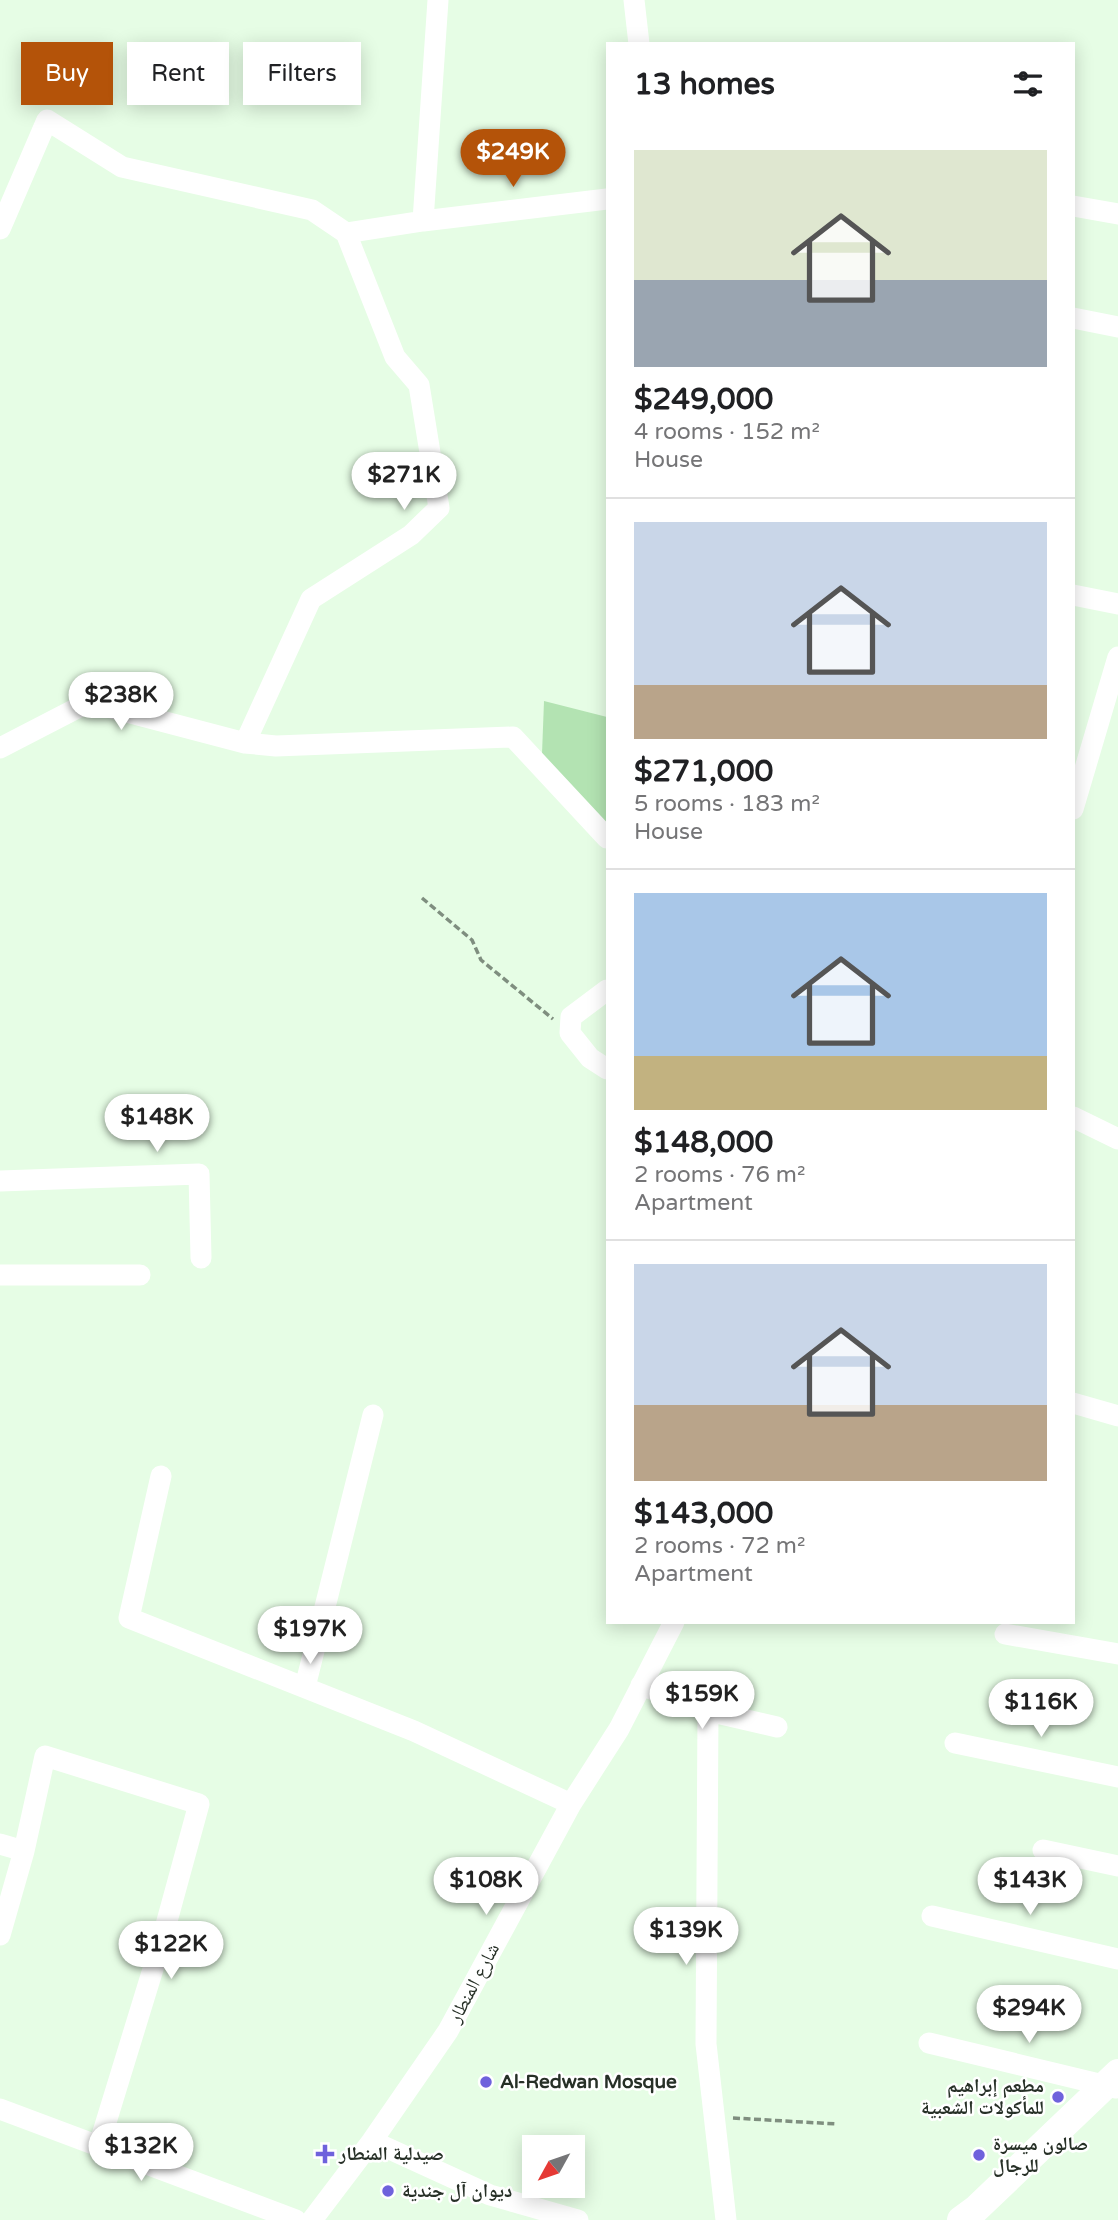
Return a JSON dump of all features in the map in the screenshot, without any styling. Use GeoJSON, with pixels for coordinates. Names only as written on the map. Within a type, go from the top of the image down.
{"type":"FeatureCollection","features":[{"type":"Feature","properties":{"kind":"main road"},"geometry":{"type":"LineString","coordinates":[[971,2216],[1114,2082]]}},
{"type":"Feature","properties":{"kind":"street"},"geometry":{"type":"LineString","coordinates":[[423,221],[438,0]]}},
{"type":"Feature","properties":{"kind":"street"},"geometry":{"type":"LineString","coordinates":[[634,0],[639,42]]}},
{"type":"Feature","properties":{"kind":"street"},"geometry":{"type":"LineString","coordinates":[[0,229],[47,120],[122,167],[312,211],[346,233],[395,357],[419,385],[439,508],[411,535],[311,599],[244,743]]}},
{"type":"Feature","properties":{"kind":"street"},"geometry":{"type":"LineString","coordinates":[[346,233],[606,199]]}},
{"type":"Feature","properties":{"kind":"street"},"geometry":{"type":"LineString","coordinates":[[1075,206],[1118,214]]}},
{"type":"Feature","properties":{"kind":"street"},"geometry":{"type":"LineString","coordinates":[[1075,318],[1118,327]]}},
{"type":"Feature","properties":{"kind":"street"},"geometry":{"type":"LineString","coordinates":[[1075,595],[1118,604]]}},
{"type":"Feature","properties":{"kind":"street"},"geometry":{"type":"LineString","coordinates":[[1075,802],[1117,666]]}},
{"type":"Feature","properties":{"kind":"street"},"geometry":{"type":"LineString","coordinates":[[0,748],[89,702],[244,743],[276,746],[513,737],[606,837]]}},
{"type":"Feature","properties":{"kind":"street"},"geometry":{"type":"LineString","coordinates":[[606,991],[571,1017],[570,1033],[590,1058],[606,1068]]}},
{"type":"Feature","properties":{"kind":"street"},"geometry":{"type":"LineString","coordinates":[[1075,1117],[1118,1139]]}},
{"type":"Feature","properties":{"kind":"street"},"geometry":{"type":"LineString","coordinates":[[0,1181],[199,1174],[201,1258]]}},
{"type":"Feature","properties":{"kind":"street"},"geometry":{"type":"LineString","coordinates":[[0,1275],[140,1275]]}},
{"type":"Feature","properties":{"kind":"street"},"geometry":{"type":"LineString","coordinates":[[1075,1404],[1118,1416]]}},
{"type":"Feature","properties":{"kind":"street"},"geometry":{"type":"LineString","coordinates":[[305,1687],[373,1415]]}},
{"type":"Feature","properties":{"kind":"street"},"geometry":{"type":"LineString","coordinates":[[161,1476],[129,1618],[414,1731],[571,1804]]}},
{"type":"Feature","properties":{"kind":"street","name":"شارع المنطار"},"geometry":{"type":"LineString","coordinates":[[312,2220],[372,2141],[448,2031],[571,1804],[619,1729],[673,1624]]}},
{"type":"Feature","properties":{"kind":"street"},"geometry":{"type":"LineString","coordinates":[[1005,1634],[1118,1654]]}},
{"type":"Feature","properties":{"kind":"street"},"geometry":{"type":"LineString","coordinates":[[641,1685],[708,1711],[777,1727]]}},
{"type":"Feature","properties":{"kind":"street"},"geometry":{"type":"LineString","coordinates":[[708,1711],[706,2044],[726,2220]]}},
{"type":"Feature","properties":{"kind":"street"},"geometry":{"type":"LineString","coordinates":[[956,1743],[1118,1777]]}},
{"type":"Feature","properties":{"kind":"street"},"geometry":{"type":"LineString","coordinates":[[0,1935],[24,1851],[45,1756],[200,1804],[99,2145]]}},
{"type":"Feature","properties":{"kind":"street"},"geometry":{"type":"LineString","coordinates":[[0,1844],[24,1851]]}},
{"type":"Feature","properties":{"kind":"street"},"geometry":{"type":"LineString","coordinates":[[1043,1850],[1118,1866]]}},
{"type":"Feature","properties":{"kind":"street"},"geometry":{"type":"LineString","coordinates":[[932,1916],[1118,1959]]}},
{"type":"Feature","properties":{"kind":"street"},"geometry":{"type":"LineString","coordinates":[[929,2043],[1114,2082]]}},
{"type":"Feature","properties":{"kind":"street"},"geometry":{"type":"LineString","coordinates":[[0,2109],[296,2220]]}},
{"type":"Feature","properties":{"kind":"street"},"geometry":{"type":"LineString","coordinates":[[372,2141],[491,2194],[578,2220]]}},
{"type":"Feature","properties":{"kind":"path"},"geometry":{"type":"LineString","coordinates":[[422,898],[472,940],[481,960],[570,1033]]}},
{"type":"Feature","properties":{"kind":"path"},"geometry":{"type":"LineString","coordinates":[[714,2117],[837,2124]]}},
{"type":"Feature","properties":{"kind":"green space"},"geometry":{"type":"Polygon","coordinates":[[[544,701],[606,717],[606,824],[542,754],[544,701]]]}},
{"type":"Feature","properties":{"kind":"place","name":"Al-Redwan Mosque"},"geometry":{"type":"Point","coordinates":[486,2082]}},
{"type":"Feature","properties":{"kind":"place","name":"مطعم إبراهيم للمأكولات الشعبية"},"geometry":{"type":"Point","coordinates":[1058,2097]}},
{"type":"Feature","properties":{"kind":"place","name":"صيدلية المنطار"},"geometry":{"type":"Point","coordinates":[325,2154]}},
{"type":"Feature","properties":{"kind":"place","name":"صالون ميسرة للرجال"},"geometry":{"type":"Point","coordinates":[979,2155]}},
{"type":"Feature","properties":{"kind":"place","name":"ديوان آل جندية"},"geometry":{"type":"Point","coordinates":[388,2191]}}]}
